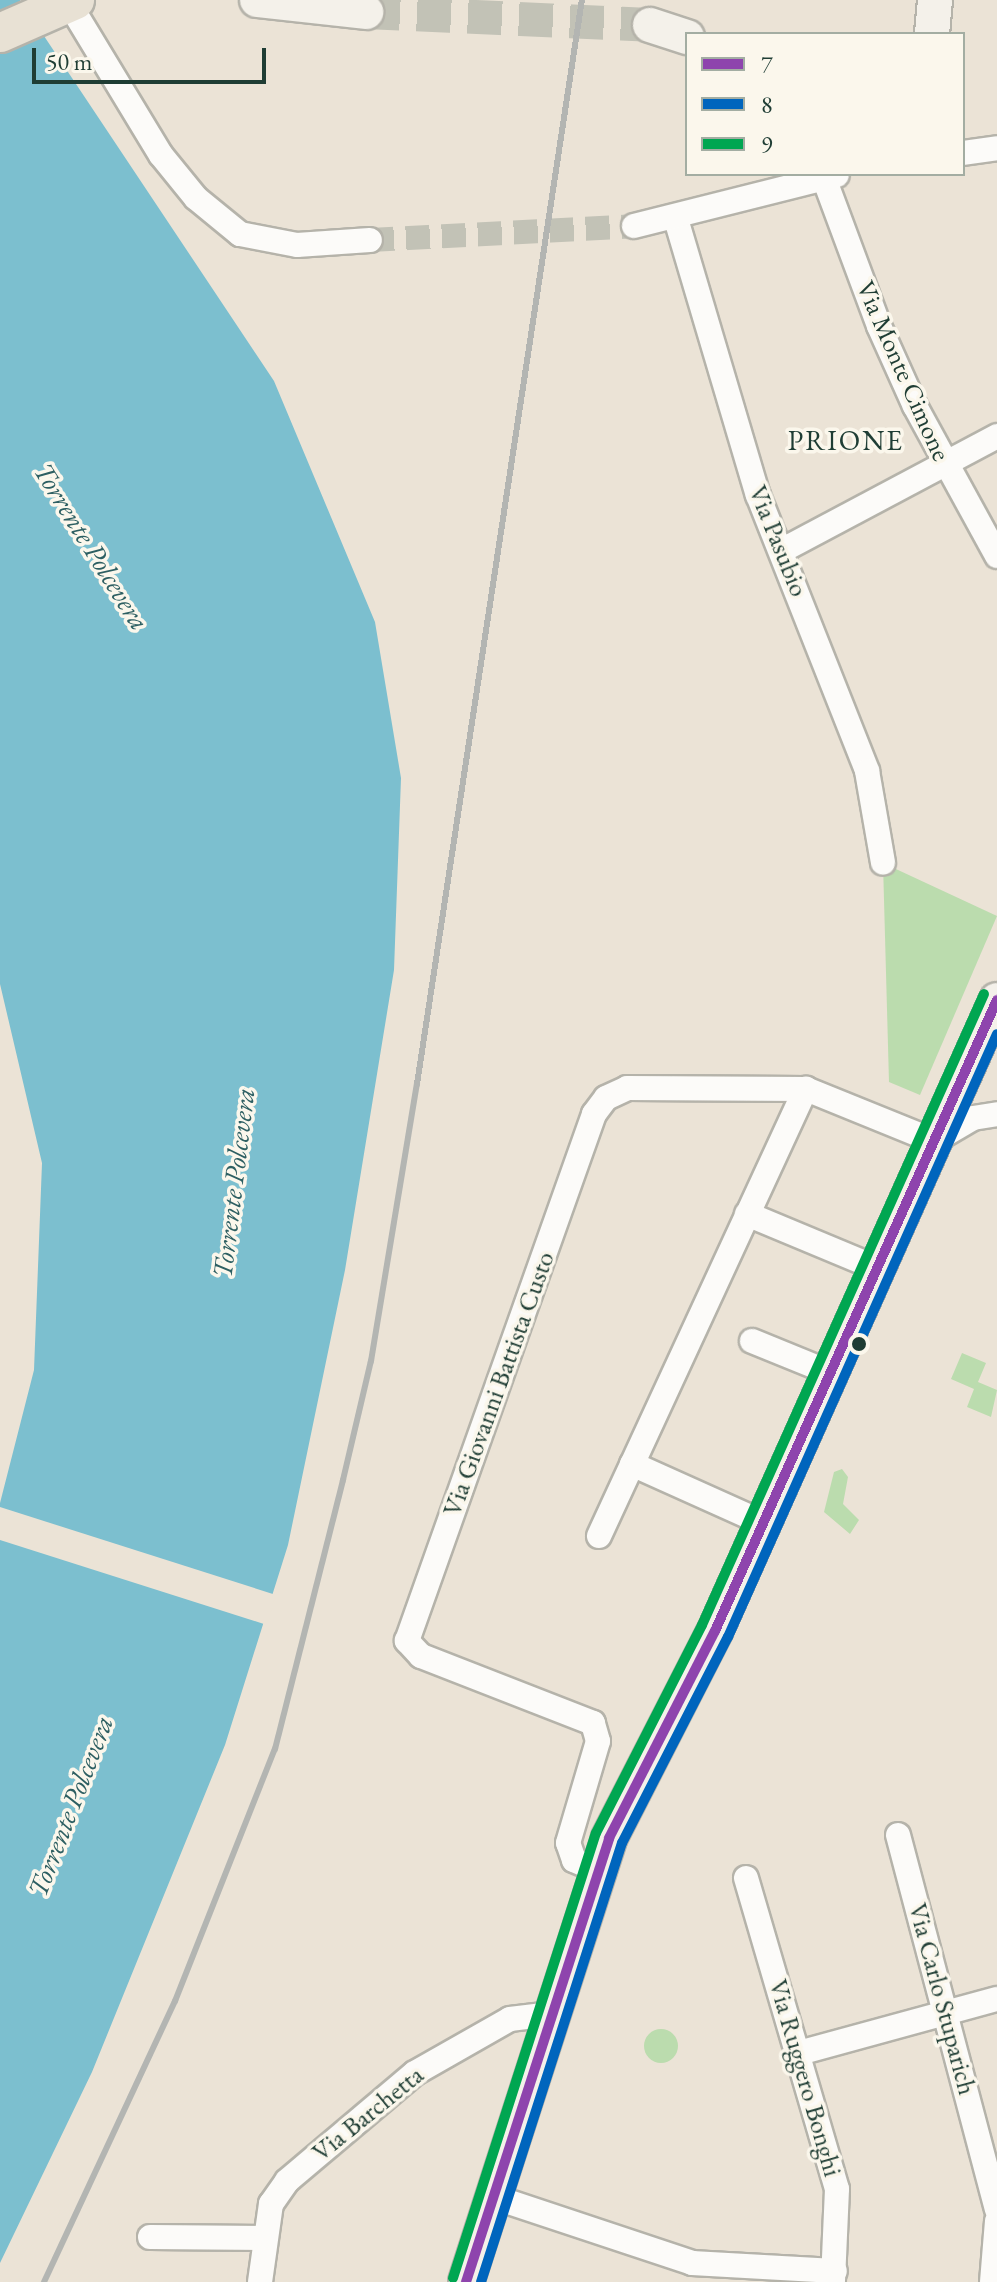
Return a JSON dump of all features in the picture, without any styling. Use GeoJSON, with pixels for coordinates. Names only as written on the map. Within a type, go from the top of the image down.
{"type":"FeatureCollection","features":[{"type":"Feature","properties":{"kind":"main road"},"geometry":{"type":"LineString","coordinates":[[257,0],[366,12]]}},
{"type":"Feature","properties":{"kind":"main road"},"geometry":{"type":"LineString","coordinates":[[932,32],[935,0]]}},
{"type":"Feature","properties":{"kind":"main road"},"geometry":{"type":"LineString","coordinates":[[0,33],[71,1]]}},
{"type":"Feature","properties":{"kind":"main road"},"geometry":{"type":"LineString","coordinates":[[650,25],[685,36]]}},
{"type":"Feature","properties":{"kind":"main road"},"geometry":{"type":"LineString","coordinates":[[466,2282],[597,1870],[763,1523],[997,1000]]}},
{"type":"Feature","properties":{"kind":"street"},"geometry":{"type":"LineString","coordinates":[[71,1],[161,155],[196,198],[240,234],[297,245],[370,240]]}},
{"type":"Feature","properties":{"kind":"street"},"geometry":{"type":"LineString","coordinates":[[965,153],[997,148]]}},
{"type":"Feature","properties":{"kind":"street"},"geometry":{"type":"LineString","coordinates":[[634,226],[676,219],[832,176]]}},
{"type":"Feature","properties":{"kind":"street","name":"Via Monte Cimone"},"geometry":{"type":"LineString","coordinates":[[832,176],[879,326],[943,464],[997,556]]}},
{"type":"Feature","properties":{"kind":"street","name":"Via Pasubio"},"geometry":{"type":"LineString","coordinates":[[676,219],[758,495],[867,771],[883,863]]}},
{"type":"Feature","properties":{"kind":"street"},"geometry":{"type":"LineString","coordinates":[[781,551],[997,436]]}},
{"type":"Feature","properties":{"kind":"street","name":"Via Giovanni Battista Custo"},"geometry":{"type":"LineString","coordinates":[[597,1870],[574,1860],[568,1843],[598,1741],[593,1723],[421,1656],[407,1641],[599,1106],[627,1088],[806,1089],[934,1141]]}},
{"type":"Feature","properties":{"kind":"street"},"geometry":{"type":"LineString","coordinates":[[599,1536],[806,1089]]}},
{"type":"Feature","properties":{"kind":"street"},"geometry":{"type":"LineString","coordinates":[[934,1141],[973,1118],[997,1114]]}},
{"type":"Feature","properties":{"kind":"street"},"geometry":{"type":"LineString","coordinates":[[747,1214],[879,1269]]}},
{"type":"Feature","properties":{"kind":"street"},"geometry":{"type":"LineString","coordinates":[[752,1341],[831,1373]]}},
{"type":"Feature","properties":{"kind":"street"},"geometry":{"type":"LineString","coordinates":[[632,1464],[763,1523]]}},
{"type":"Feature","properties":{"kind":"street","name":"Via Carlo Stuparich"},"geometry":{"type":"LineString","coordinates":[[898,1835],[997,2209]]}},
{"type":"Feature","properties":{"kind":"street","name":"Via Ruggero Bonghi"},"geometry":{"type":"LineString","coordinates":[[746,1878],[837,2189],[834,2277]]}},
{"type":"Feature","properties":{"kind":"street"},"geometry":{"type":"LineString","coordinates":[[799,2053],[997,1999]]}},
{"type":"Feature","properties":{"kind":"street","name":"Via Barchetta"},"geometry":{"type":"LineString","coordinates":[[260,2282],[271,2204],[287,2181],[415,2073],[510,2019],[550,2014]]}},
{"type":"Feature","properties":{"kind":"street"},"geometry":{"type":"LineString","coordinates":[[494,2197],[692,2263],[834,2277]]}},
{"type":"Feature","properties":{"kind":"street"},"geometry":{"type":"LineString","coordinates":[[992,2282],[997,2221]]}},
{"type":"Feature","properties":{"kind":"street"},"geometry":{"type":"LineString","coordinates":[[150,2237],[265,2238]]}},
{"type":"Feature","properties":{"kind":"green space"},"geometry":{"type":"Polygon","coordinates":[[[883,863],[997,916],[920,1095],[889,1082],[883,863]]]}},
{"type":"Feature","properties":{"kind":"green space"},"geometry":{"type":"Polygon","coordinates":[[[962,1353],[986,1363],[978,1382],[997,1390],[991,1417],[967,1407],[974,1389],[951,1379],[962,1353]]]}},
{"type":"Feature","properties":{"kind":"green space"},"geometry":{"type":"Polygon","coordinates":[[[842,1469],[848,1477],[843,1504],[859,1520],[850,1534],[824,1512],[834,1472],[842,1469]]]}},
{"type":"Feature","properties":{"kind":"green space"},"geometry":{"type":"Polygon","coordinates":[[[661,2029],[673,2034],[678,2046],[673,2058],[661,2063],[649,2058],[644,2046],[649,2034],[661,2029]]]}},
{"type":"Feature","properties":{"kind":"water","name":"Torrente Polcevera"},"geometry":{"type":"Polygon","coordinates":[[[0,0],[20,0],[274,381],[375,622],[401,778],[394,970],[345,1270],[288,1545],[225,1745],[92,2072],[0,2263],[0,1503],[34,1370],[42,1163],[0,984],[0,0]]]}},
{"type":"Feature","properties":{"kind":"pier"},"geometry":{"type":"Polygon","coordinates":[[[0,1507],[276,1595],[267,1625],[0,1540],[0,1507]]]}},
{"type":"Feature","properties":{"kind":"tunnel"},"geometry":{"type":"LineString","coordinates":[[366,12],[650,25]]}},
{"type":"Feature","properties":{"kind":"tunnel"},"geometry":{"type":"LineString","coordinates":[[370,240],[634,226]]}},
{"type":"Feature","properties":{"kind":"railway"},"geometry":{"type":"LineString","coordinates":[[44,2282],[175,2001],[275,1749],[343,1480],[371,1361],[417,1084],[582,0]]}},
{"type":"Feature","properties":{"kind":"transit line","name":"9"},"geometry":{"type":"LineString","coordinates":[[453,2278],[596,1833],[702,1625],[984,994]]}},
{"type":"Feature","properties":{"kind":"transit line","name":"7"},"geometry":{"type":"LineString","coordinates":[[466,2282],[609,1838],[715,1631],[997,1000]]}},
{"type":"Feature","properties":{"kind":"transit line","name":"8"},"geometry":{"type":"LineString","coordinates":[[481,2282],[622,1843],[728,1637],[997,1034]]}},
{"type":"Feature","properties":{"kind":"district","name":"PRIONE"},"geometry":{"type":"Point","coordinates":[846,440]}}]}
